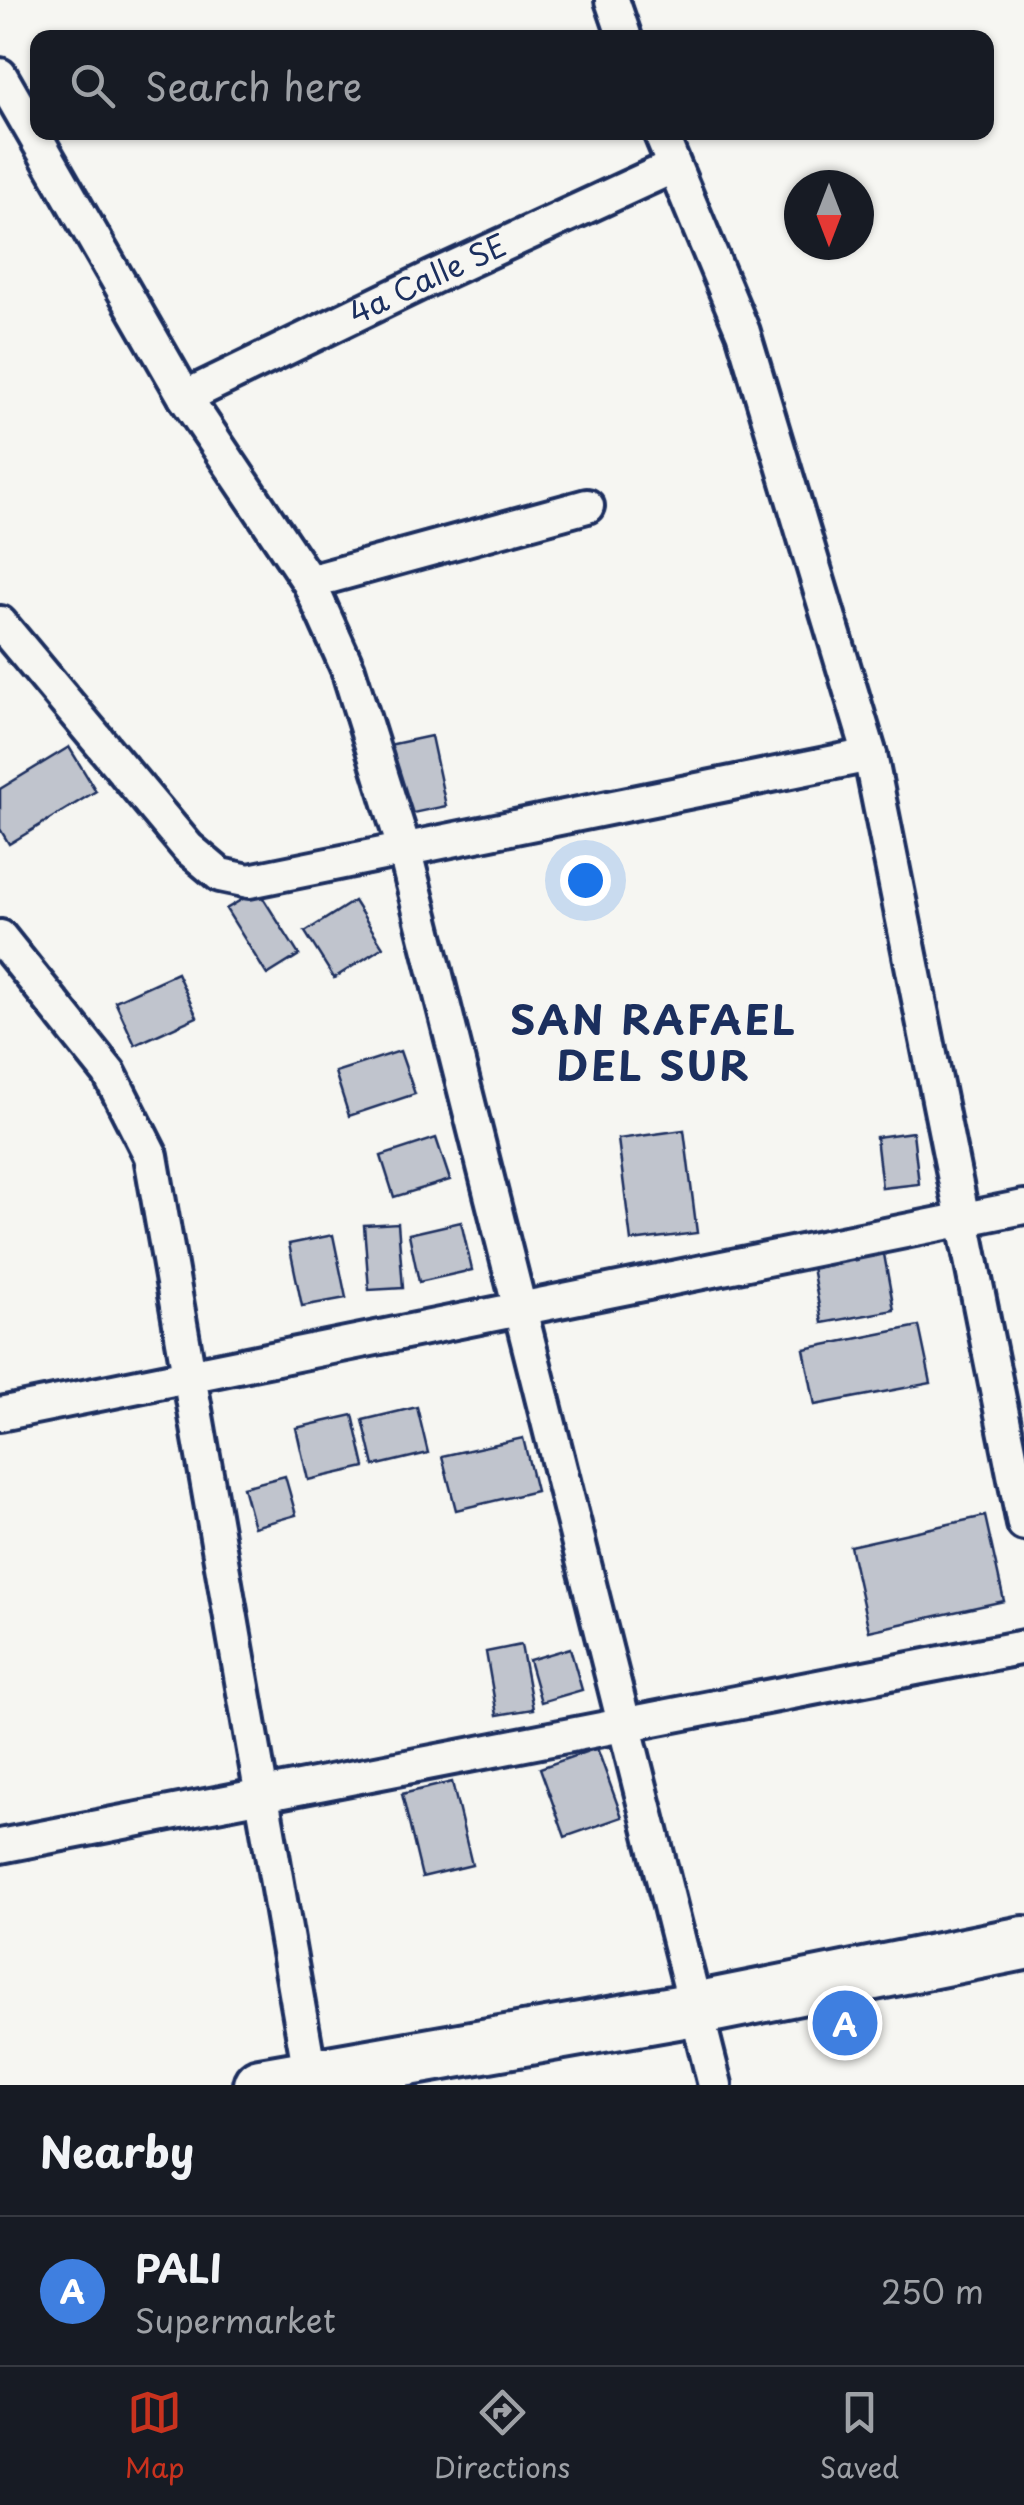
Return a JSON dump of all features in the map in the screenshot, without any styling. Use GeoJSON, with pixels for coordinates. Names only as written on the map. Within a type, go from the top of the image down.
{"type":"FeatureCollection","features":[{"type":"Feature","properties":{"kind":"main road"},"geometry":{"type":"LineString","coordinates":[[260,2085],[311,2080],[695,2009],[1024,1943]]}},
{"type":"Feature","properties":{"kind":"street"},"geometry":{"type":"LineString","coordinates":[[612,0],[623,30]]}},
{"type":"Feature","properties":{"kind":"street"},"geometry":{"type":"LineString","coordinates":[[0,75],[30,127]]}},
{"type":"Feature","properties":{"kind":"street"},"geometry":{"type":"LineString","coordinates":[[38,140],[186,397],[309,582],[348,669],[404,848],[715,2085]]}},
{"type":"Feature","properties":{"kind":"street"},"geometry":{"type":"LineString","coordinates":[[663,140],[743,332],[870,755],[1024,1524]]}},
{"type":"Feature","properties":{"kind":"street","name":"4a Calle SE"},"geometry":{"type":"LineString","coordinates":[[186,397],[433,277],[672,168]]}},
{"type":"Feature","properties":{"kind":"street"},"geometry":{"type":"LineString","coordinates":[[309,582],[587,506]]}},
{"type":"Feature","properties":{"kind":"street"},"geometry":{"type":"LineString","coordinates":[[0,623],[188,848],[220,875],[249,881],[870,755]]}},
{"type":"Feature","properties":{"kind":"street"},"geometry":{"type":"LineString","coordinates":[[0,937],[110,1073],[151,1156],[311,2080]]}},
{"type":"Feature","properties":{"kind":"street"},"geometry":{"type":"LineString","coordinates":[[0,1414],[1024,1208]]}},
{"type":"Feature","properties":{"kind":"street"},"geometry":{"type":"LineString","coordinates":[[0,1846],[1024,1647]]}},
{"type":"Feature","properties":{"kind":"building"},"geometry":{"type":"Polygon","coordinates":[[[431,736],[446,806],[404,815],[389,745],[431,736]]]}},
{"type":"Feature","properties":{"kind":"building"},"geometry":{"type":"Polygon","coordinates":[[[69,747],[96,791],[9,844],[0,829],[0,789],[69,747]]]}},
{"type":"Feature","properties":{"kind":"building"},"geometry":{"type":"Polygon","coordinates":[[[258,890],[299,955],[267,975],[226,909],[258,890]]]}},
{"type":"Feature","properties":{"kind":"building"},"geometry":{"type":"Polygon","coordinates":[[[354,901],[383,947],[334,978],[305,932],[354,901]]]}},
{"type":"Feature","properties":{"kind":"building"},"geometry":{"type":"Polygon","coordinates":[[[177,973],[197,1017],[135,1045],[115,1001],[177,973]]]}},
{"type":"Feature","properties":{"kind":"building"},"geometry":{"type":"Polygon","coordinates":[[[400,1051],[415,1094],[349,1116],[335,1072],[400,1051]]]}},
{"type":"Feature","properties":{"kind":"building"},"geometry":{"type":"Polygon","coordinates":[[[684,1130],[697,1233],[631,1241],[618,1139],[684,1130]]]}},
{"type":"Feature","properties":{"kind":"building"},"geometry":{"type":"Polygon","coordinates":[[[913,1132],[919,1184],[882,1188],[876,1137],[913,1132]]]}},
{"type":"Feature","properties":{"kind":"building"},"geometry":{"type":"Polygon","coordinates":[[[436,1138],[450,1180],[394,1197],[381,1156],[436,1138]]]}},
{"type":"Feature","properties":{"kind":"building"},"geometry":{"type":"Polygon","coordinates":[[[461,1222],[472,1270],[419,1282],[409,1234],[461,1222]]]}},
{"type":"Feature","properties":{"kind":"building"},"geometry":{"type":"Polygon","coordinates":[[[398,1223],[403,1288],[369,1290],[364,1225],[398,1223]]]}},
{"type":"Feature","properties":{"kind":"building"},"geometry":{"type":"Polygon","coordinates":[[[333,1235],[346,1298],[302,1306],[289,1244],[333,1235]]]}},
{"type":"Feature","properties":{"kind":"building"},"geometry":{"type":"Polygon","coordinates":[[[884,1254],[894,1310],[822,1323],[812,1267],[884,1254]]]}},
{"type":"Feature","properties":{"kind":"building"},"geometry":{"type":"Polygon","coordinates":[[[919,1326],[931,1383],[815,1405],[804,1349],[919,1326]]]}},
{"type":"Feature","properties":{"kind":"building"},"geometry":{"type":"Polygon","coordinates":[[[417,1407],[428,1453],[374,1466],[363,1420],[417,1407]]]}},
{"type":"Feature","properties":{"kind":"building"},"geometry":{"type":"Polygon","coordinates":[[[353,1415],[365,1467],[308,1480],[296,1428],[353,1415]]]}},
{"type":"Feature","properties":{"kind":"building"},"geometry":{"type":"Polygon","coordinates":[[[523,1438],[536,1491],[456,1510],[442,1456],[523,1438]]]}},
{"type":"Feature","properties":{"kind":"building"},"geometry":{"type":"Polygon","coordinates":[[[285,1476],[296,1515],[254,1527],[243,1487],[285,1476]]]}},
{"type":"Feature","properties":{"kind":"building"},"geometry":{"type":"Polygon","coordinates":[[[985,1516],[1004,1601],[869,1631],[850,1546],[985,1516]]]}},
{"type":"Feature","properties":{"kind":"building"},"geometry":{"type":"Polygon","coordinates":[[[521,1645],[533,1709],[497,1715],[486,1652],[521,1645]]]}},
{"type":"Feature","properties":{"kind":"building"},"geometry":{"type":"Polygon","coordinates":[[[570,1648],[582,1690],[541,1702],[529,1660],[570,1648]]]}},
{"type":"Feature","properties":{"kind":"building"},"geometry":{"type":"Polygon","coordinates":[[[597,1748],[622,1817],[565,1837],[540,1768],[597,1748]]]}},
{"type":"Feature","properties":{"kind":"building"},"geometry":{"type":"Polygon","coordinates":[[[452,1782],[472,1865],[422,1877],[402,1794],[452,1782]]]}},
{"type":"Feature","properties":{"kind":"place","name":"PALI"},"geometry":{"type":"Point","coordinates":[845,2023]}},
{"type":"Feature","properties":{"kind":"district","name":"SAN RAFAEL DEL SUR"},"geometry":{"type":"Point","coordinates":[654,1044]}}]}
